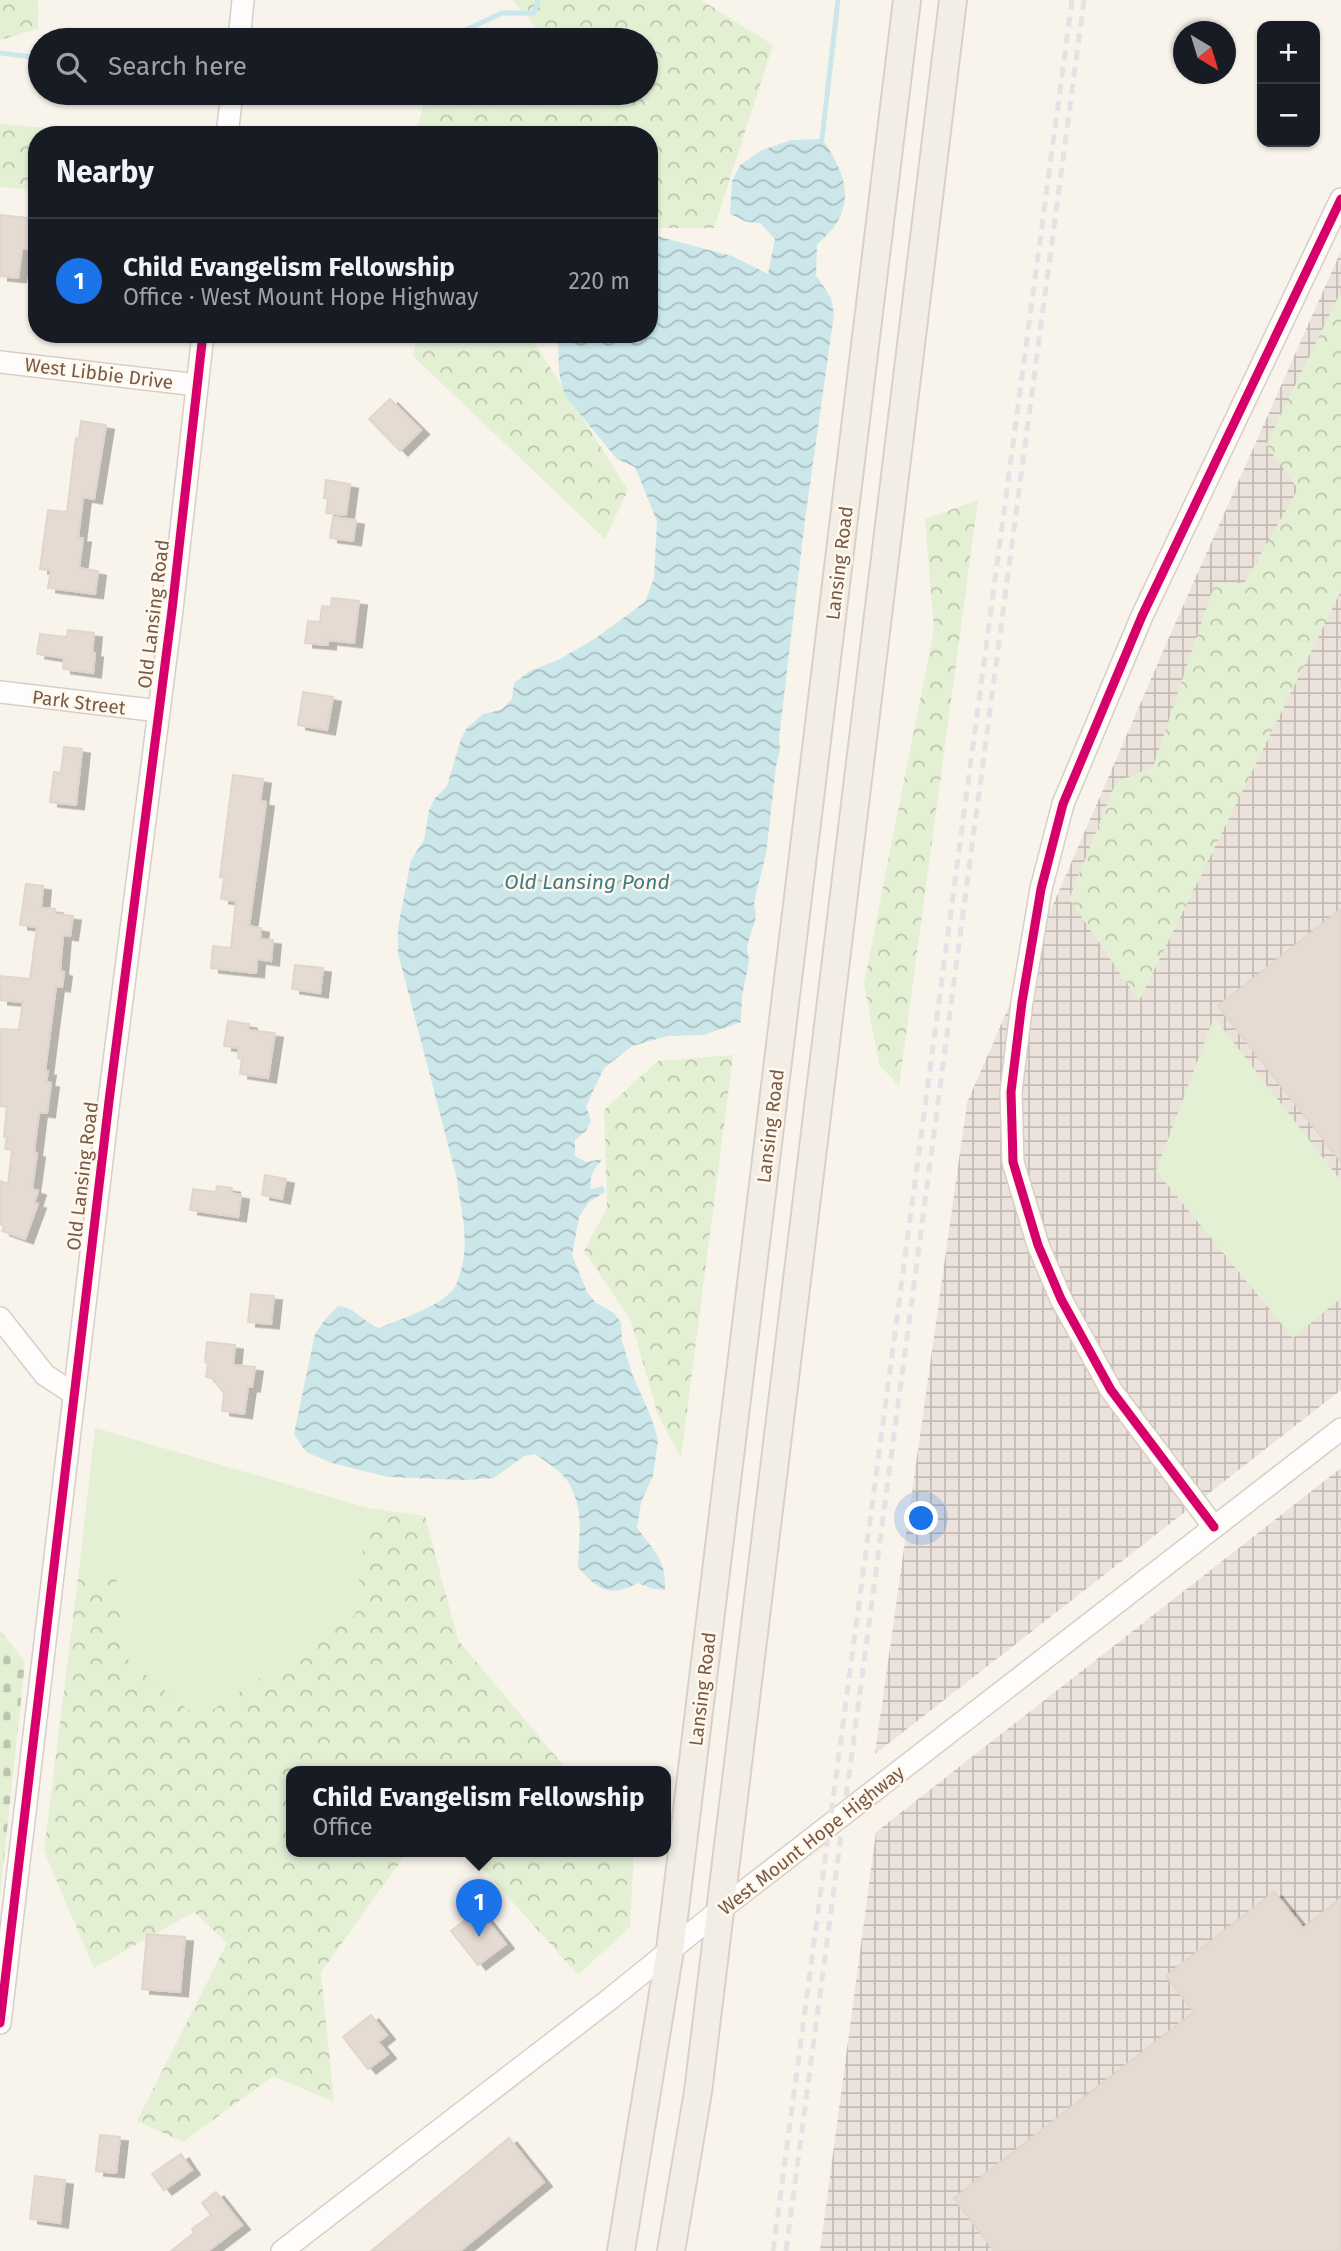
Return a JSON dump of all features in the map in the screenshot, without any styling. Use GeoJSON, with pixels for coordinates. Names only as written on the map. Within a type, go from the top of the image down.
{"type":"FeatureCollection","features":[{"type":"Feature","properties":{"kind":"main road","name":"Lansing Road"},"geometry":{"type":"LineString","coordinates":[[621,2251],[670,1951],[908,0]]}},
{"type":"Feature","properties":{"kind":"main road"},"geometry":{"type":"LineString","coordinates":[[671,2251],[698,2092],[953,0]]}},
{"type":"Feature","properties":{"kind":"street"},"geometry":{"type":"LineString","coordinates":[[240,28],[243,0]]}},
{"type":"Feature","properties":{"kind":"street"},"geometry":{"type":"LineString","coordinates":[[228,126],[231,105]]}},
{"type":"Feature","properties":{"kind":"street"},"geometry":{"type":"LineString","coordinates":[[1214,1527],[1111,1390],[1061,1299],[1038,1245],[1013,1162],[1011,1092],[1022,1002],[1039,901],[1063,804],[1142,616],[1341,199]]}},
{"type":"Feature","properties":{"kind":"street","name":"Old Lansing Road"},"geometry":{"type":"LineString","coordinates":[[0,2023],[202,343]]}},
{"type":"Feature","properties":{"kind":"street","name":"West Libbie Drive"},"geometry":{"type":"LineString","coordinates":[[0,362],[197,385]]}},
{"type":"Feature","properties":{"kind":"street","name":"Park Street"},"geometry":{"type":"LineString","coordinates":[[0,692],[159,711]]}},
{"type":"Feature","properties":{"kind":"street"},"geometry":{"type":"LineString","coordinates":[[0,1318],[46,1374],[74,1394]]}},
{"type":"Feature","properties":{"kind":"street","name":"West Mount Hope Highway"},"geometry":{"type":"LineString","coordinates":[[282,2251],[1341,1429]]}},
{"type":"Feature","properties":{"kind":"shaded area"},"geometry":{"type":"Polygon","coordinates":[[[1341,251],[1341,1390],[875,1754],[967,1103],[1171,633],[1341,251]]]}},
{"type":"Feature","properties":{"kind":"shaded area"},"geometry":{"type":"Polygon","coordinates":[[[1341,1468],[1341,2251],[820,2251],[876,1832],[1341,1468]]]}},
{"type":"Feature","properties":{"kind":"green space"},"geometry":{"type":"Polygon","coordinates":[[[0,0],[38,0],[38,28],[28,28],[28,32],[0,40],[0,0]]]}},
{"type":"Feature","properties":{"kind":"green space"},"geometry":{"type":"Polygon","coordinates":[[[512,0],[701,0],[773,45],[714,228],[658,228],[658,126],[418,126],[424,105],[658,105],[658,28],[536,28],[512,0]]]}},
{"type":"Feature","properties":{"kind":"green space"},"geometry":{"type":"Polygon","coordinates":[[[0,124],[28,126],[28,189],[0,187],[0,124]]]}},
{"type":"Feature","properties":{"kind":"green space"},"geometry":{"type":"Polygon","coordinates":[[[1341,291],[1341,591],[1139,1001],[1069,899],[1116,782],[1153,767],[1215,582],[1244,583],[1298,489],[1266,445],[1341,291]]]}},
{"type":"Feature","properties":{"kind":"green space"},"geometry":{"type":"Polygon","coordinates":[[[416,343],[535,343],[628,490],[605,539],[413,356],[416,343]]]}},
{"type":"Feature","properties":{"kind":"green space"},"geometry":{"type":"Polygon","coordinates":[[[978,500],[899,1086],[879,1065],[864,983],[934,629],[925,519],[978,500]]]}},
{"type":"Feature","properties":{"kind":"green space"},"geometry":{"type":"Polygon","coordinates":[[[1214,1017],[1341,1181],[1341,1298],[1293,1338],[1156,1171],[1214,1017]]]}},
{"type":"Feature","properties":{"kind":"green space"},"geometry":{"type":"Polygon","coordinates":[[[733,1055],[681,1458],[658,1415],[631,1321],[584,1251],[607,1208],[604,1110],[658,1061],[733,1055]]]}},
{"type":"Feature","properties":{"kind":"green space"},"geometry":{"type":"Polygon","coordinates":[[[95,1428],[368,1508],[356,1615],[199,1720],[124,1657],[115,1577],[79,1570],[95,1428]]]}},
{"type":"Feature","properties":{"kind":"green space"},"geometry":{"type":"Polygon","coordinates":[[[368,1508],[425,1516],[458,1640],[564,1766],[286,1766],[286,1857],[404,1857],[321,1972],[334,2102],[273,2076],[183,2142],[137,2121],[227,1943],[194,1912],[94,1968],[44,1851],[79,1570],[116,1577],[125,1657],[199,1719],[355,1615],[368,1508]]]}},
{"type":"Feature","properties":{"kind":"green space"},"geometry":{"type":"Polygon","coordinates":[[[0,1630],[25,1662],[0,1896],[0,1630]]]}},
{"type":"Feature","properties":{"kind":"green space"},"geometry":{"type":"Polygon","coordinates":[[[472,1857],[634,1857],[630,1927],[578,1975],[472,1857]]]}},
{"type":"Feature","properties":{"kind":"water","name":"Old Lansing Pond"},"geometry":{"type":"Polygon","coordinates":[[[822,139],[840,170],[845,191],[842,213],[832,230],[817,245],[816,275],[831,298],[834,314],[805,520],[766,854],[754,902],[756,917],[747,946],[749,962],[742,996],[741,1022],[704,1035],[668,1036],[632,1046],[604,1068],[586,1106],[591,1121],[586,1131],[575,1140],[575,1156],[586,1162],[603,1159],[593,1172],[591,1189],[603,1186],[605,1192],[589,1202],[579,1217],[572,1255],[587,1292],[596,1303],[614,1313],[621,1323],[622,1341],[632,1374],[658,1440],[653,1476],[641,1502],[637,1528],[662,1563],[665,1590],[638,1583],[611,1591],[598,1586],[578,1567],[580,1521],[576,1499],[563,1475],[535,1454],[524,1456],[494,1478],[464,1480],[388,1477],[332,1463],[306,1452],[294,1434],[315,1334],[338,1306],[349,1309],[379,1328],[445,1297],[455,1286],[463,1265],[465,1240],[457,1179],[398,953],[398,928],[411,860],[424,840],[429,810],[435,798],[447,786],[467,728],[483,714],[501,710],[512,699],[514,683],[530,671],[558,660],[596,638],[645,602],[654,578],[657,521],[635,467],[617,459],[565,396],[559,373],[558,343],[658,343],[658,236],[732,256],[768,274],[775,239],[760,223],[747,222],[730,214],[732,181],[740,165],[762,150],[792,140],[822,139]]]}},
{"type":"Feature","properties":{"kind":"building"},"geometry":{"type":"Polygon","coordinates":[[[0,215],[28,218],[28,249],[22,248],[18,278],[0,276],[0,215]]]}},
{"type":"Feature","properties":{"kind":"building"},"geometry":{"type":"Polygon","coordinates":[[[390,399],[421,430],[400,451],[369,419],[390,399]]]}},
{"type":"Feature","properties":{"kind":"building"},"geometry":{"type":"Polygon","coordinates":[[[81,421],[106,425],[94,499],[83,497],[78,538],[83,538],[79,568],[98,571],[95,594],[48,588],[51,570],[40,569],[48,510],[67,512],[76,438],[79,439],[81,421]]]}},
{"type":"Feature","properties":{"kind":"building"},"geometry":{"type":"Polygon","coordinates":[[[326,480],[350,484],[346,515],[326,513],[326,480]]]}},
{"type":"Feature","properties":{"kind":"building"},"geometry":{"type":"Polygon","coordinates":[[[333,517],[356,520],[353,541],[330,538],[333,517]]]}},
{"type":"Feature","properties":{"kind":"building"},"geometry":{"type":"Polygon","coordinates":[[[332,598],[359,601],[354,643],[328,640],[328,645],[305,643],[308,621],[320,622],[322,606],[331,607],[332,598]]]}},
{"type":"Feature","properties":{"kind":"building"},"geometry":{"type":"Polygon","coordinates":[[[68,630],[94,633],[93,673],[63,669],[64,658],[37,654],[40,634],[67,637],[68,630]]]}},
{"type":"Feature","properties":{"kind":"building"},"geometry":{"type":"Polygon","coordinates":[[[303,692],[333,697],[327,730],[298,725],[303,692]]]}},
{"type":"Feature","properties":{"kind":"building"},"geometry":{"type":"Polygon","coordinates":[[[64,747],[82,749],[76,805],[50,802],[54,772],[61,773],[64,747]]]}},
{"type":"Feature","properties":{"kind":"building"},"geometry":{"type":"Polygon","coordinates":[[[233,775],[263,779],[260,801],[266,802],[249,926],[261,928],[260,939],[273,940],[271,961],[257,959],[256,973],[211,968],[213,946],[231,948],[236,901],[221,899],[224,878],[220,877],[233,775]]]}},
{"type":"Feature","properties":{"kind":"building"},"geometry":{"type":"Polygon","coordinates":[[[26,884],[43,886],[41,908],[55,909],[55,914],[73,916],[70,936],[63,935],[60,971],[64,972],[62,987],[56,986],[45,1071],[48,1071],[46,1082],[51,1083],[47,1113],[39,1112],[34,1152],[37,1153],[32,1189],[38,1191],[34,1203],[38,1204],[25,1239],[2,1231],[4,1226],[0,1224],[0,1181],[8,1184],[12,1150],[5,1149],[7,1107],[0,1106],[0,1029],[19,1030],[23,1002],[0,1000],[0,976],[30,979],[37,927],[20,925],[26,884]]]}},
{"type":"Feature","properties":{"kind":"building"},"geometry":{"type":"Polygon","coordinates":[[[1341,909],[1341,1162],[1218,1006],[1341,909]]]}},
{"type":"Feature","properties":{"kind":"building"},"geometry":{"type":"Polygon","coordinates":[[[295,965],[323,968],[320,993],[292,989],[295,965]]]}},
{"type":"Feature","properties":{"kind":"building"},"geometry":{"type":"Polygon","coordinates":[[[228,1021],[249,1024],[249,1030],[275,1033],[268,1078],[240,1074],[242,1059],[238,1058],[239,1048],[224,1046],[228,1021]]]}},
{"type":"Feature","properties":{"kind":"building"},"geometry":{"type":"Polygon","coordinates":[[[265,1175],[286,1179],[282,1199],[262,1195],[265,1175]]]}},
{"type":"Feature","properties":{"kind":"building"},"geometry":{"type":"Polygon","coordinates":[[[217,1186],[232,1188],[231,1193],[241,1195],[238,1217],[190,1210],[193,1189],[216,1192],[217,1186]]]}},
{"type":"Feature","properties":{"kind":"building"},"geometry":{"type":"Polygon","coordinates":[[[251,1294],[274,1296],[271,1324],[248,1322],[251,1294]]]}},
{"type":"Feature","properties":{"kind":"building"},"geometry":{"type":"Polygon","coordinates":[[[207,1342],[235,1345],[233,1365],[255,1367],[252,1387],[248,1387],[244,1414],[222,1411],[224,1393],[212,1378],[206,1377],[207,1342]]]}},
{"type":"Feature","properties":{"kind":"building"},"geometry":{"type":"Polygon","coordinates":[[[1274,1892],[1303,1928],[1341,1898],[1341,2251],[994,2251],[954,2198],[1194,2012],[1166,1976],[1274,1892]]]}},
{"type":"Feature","properties":{"kind":"building"},"geometry":{"type":"Polygon","coordinates":[[[479,1910],[506,1944],[478,1965],[451,1931],[479,1910]]]}},
{"type":"Feature","properties":{"kind":"building"},"geometry":{"type":"Polygon","coordinates":[[[147,1934],[185,1937],[180,1992],[142,1989],[147,1934]]]}},
{"type":"Feature","properties":{"kind":"building"},"geometry":{"type":"Polygon","coordinates":[[[371,2015],[387,2035],[378,2042],[388,2054],[368,2069],[343,2037],[371,2015]]]}},
{"type":"Feature","properties":{"kind":"building"},"geometry":{"type":"Polygon","coordinates":[[[100,2135],[120,2137],[116,2173],[96,2171],[100,2135]]]}},
{"type":"Feature","properties":{"kind":"building"},"geometry":{"type":"Polygon","coordinates":[[[509,2138],[544,2182],[460,2251],[371,2251],[509,2138]]]}},
{"type":"Feature","properties":{"kind":"building"},"geometry":{"type":"Polygon","coordinates":[[[181,2154],[192,2170],[164,2190],[152,2174],[181,2154]]]}},
{"type":"Feature","properties":{"kind":"building"},"geometry":{"type":"Polygon","coordinates":[[[35,2176],[65,2180],[60,2223],[30,2219],[35,2176]]]}},
{"type":"Feature","properties":{"kind":"building"},"geometry":{"type":"Polygon","coordinates":[[[216,2192],[242,2225],[208,2251],[171,2251],[194,2233],[192,2229],[211,2215],[202,2203],[216,2192]]]}},
{"type":"Feature","properties":{"kind":"waterway"},"geometry":{"type":"LineString","coordinates":[[470,28],[502,13],[534,13],[538,0]]}},
{"type":"Feature","properties":{"kind":"waterway"},"geometry":{"type":"LineString","coordinates":[[822,139],[838,0]]}},
{"type":"Feature","properties":{"kind":"waterway"},"geometry":{"type":"LineString","coordinates":[[0,53],[28,56]]}},
{"type":"Feature","properties":{"kind":"railway"},"geometry":{"type":"LineString","coordinates":[[773,2251],[1072,0]]}},
{"type":"Feature","properties":{"kind":"railway"},"geometry":{"type":"LineString","coordinates":[[786,2251],[1084,0]]}},
{"type":"Feature","properties":{"kind":"cycle path"},"geometry":{"type":"LineString","coordinates":[[1214,1527],[1111,1390],[1061,1299],[1038,1245],[1013,1162],[1011,1092],[1022,1002],[1041,889],[1063,804],[1142,616],[1341,199]]}},
{"type":"Feature","properties":{"kind":"cycle path"},"geometry":{"type":"LineString","coordinates":[[0,2023],[202,343]]}},
{"type":"Feature","properties":{"kind":"place","name":"Child Evangelism Fellowship"},"geometry":{"type":"Point","coordinates":[479,1937]}}]}
